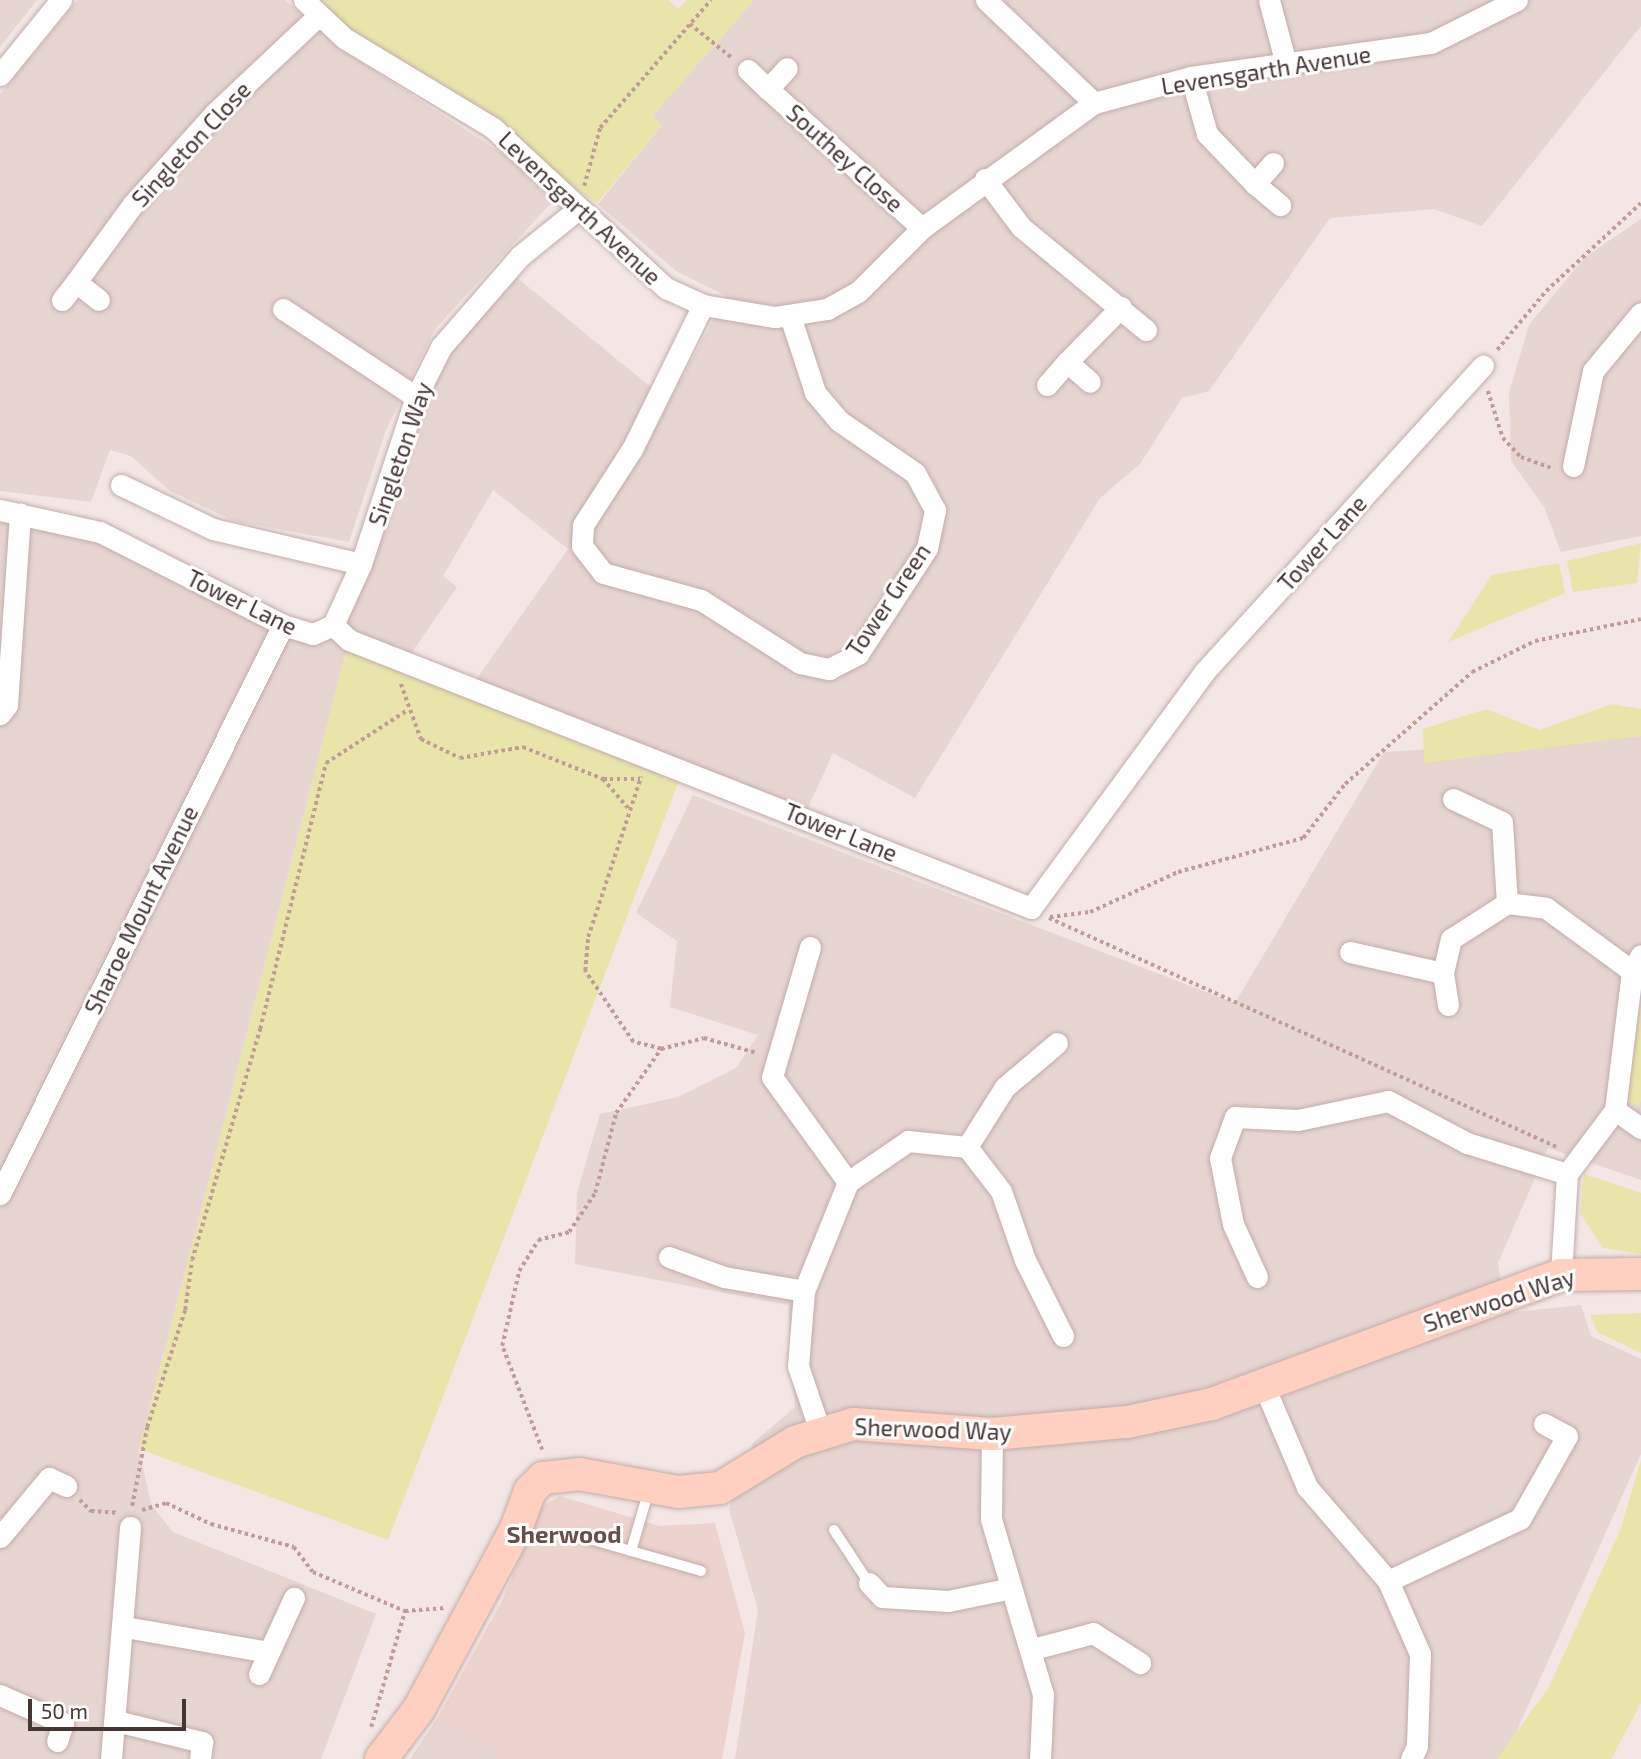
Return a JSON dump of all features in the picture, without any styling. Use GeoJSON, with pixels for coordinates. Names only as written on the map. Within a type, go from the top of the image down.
{"type":"FeatureCollection","features":[{"type":"Feature","properties":{"kind":"street"},"geometry":{"type":"LineString","coordinates":[[986,0],[1094,103]]}},
{"type":"Feature","properties":{"kind":"street"},"geometry":{"type":"LineString","coordinates":[[1269,0],[1286,64]]}},
{"type":"Feature","properties":{"kind":"street","name":"Levensgarth Avenue"},"geometry":{"type":"LineString","coordinates":[[311,8],[384,66],[493,128],[645,274],[703,305],[790,316],[827,309],[858,292],[922,228],[985,179],[1094,103],[1191,78],[1431,43],[1517,0]]}},
{"type":"Feature","properties":{"kind":"street"},"geometry":{"type":"LineString","coordinates":[[0,75],[51,4]]}},
{"type":"Feature","properties":{"kind":"street","name":"Singleton Close"},"geometry":{"type":"LineString","coordinates":[[62,300],[133,204],[311,8]]}},
{"type":"Feature","properties":{"kind":"street","name":"Southey Close"},"geometry":{"type":"LineString","coordinates":[[768,89],[787,68]]}},
{"type":"Feature","properties":{"kind":"street","name":"Southey Close"},"geometry":{"type":"LineString","coordinates":[[748,70],[922,228]]}},
{"type":"Feature","properties":{"kind":"street"},"geometry":{"type":"LineString","coordinates":[[1191,78],[1207,134],[1255,184],[1280,205]]}},
{"type":"Feature","properties":{"kind":"street"},"geometry":{"type":"LineString","coordinates":[[1255,184],[1273,163]]}},
{"type":"Feature","properties":{"kind":"street"},"geometry":{"type":"LineString","coordinates":[[985,179],[1021,227],[1121,307],[1146,331]]}},
{"type":"Feature","properties":{"kind":"street","name":"Singleton Way"},"geometry":{"type":"LineString","coordinates":[[333,625],[362,564],[416,397],[466,315],[520,256],[578,209]]}},
{"type":"Feature","properties":{"kind":"street"},"geometry":{"type":"LineString","coordinates":[[76,282],[99,300]]}},
{"type":"Feature","properties":{"kind":"street","name":"Tower Green"},"geometry":{"type":"LineString","coordinates":[[703,305],[632,449],[583,525],[582,546],[603,573],[701,600],[800,663],[829,669],[850,661],[864,643],[927,548],[935,510],[915,473],[839,421],[815,392],[790,316]]}},
{"type":"Feature","properties":{"kind":"street"},"geometry":{"type":"LineString","coordinates":[[1047,385],[1121,307]]}},
{"type":"Feature","properties":{"kind":"street"},"geometry":{"type":"LineString","coordinates":[[284,309],[416,397]]}},
{"type":"Feature","properties":{"kind":"street"},"geometry":{"type":"LineString","coordinates":[[1573,466],[1593,371],[1641,313]]}},
{"type":"Feature","properties":{"kind":"street"},"geometry":{"type":"LineString","coordinates":[[1067,362],[1090,382]]}},
{"type":"Feature","properties":{"kind":"street","name":"Tower Lane"},"geometry":{"type":"LineString","coordinates":[[10,512],[100,532],[283,625],[313,634],[333,625],[349,640],[654,758],[1039,913],[1205,671],[1483,366]]}},
{"type":"Feature","properties":{"kind":"street"},"geometry":{"type":"LineString","coordinates":[[121,485],[213,529],[362,564]]}},
{"type":"Feature","properties":{"kind":"street"},"geometry":{"type":"LineString","coordinates":[[0,714],[7,705],[10,512]]}},
{"type":"Feature","properties":{"kind":"street","name":"Sharoe Mount Avenue"},"geometry":{"type":"LineString","coordinates":[[1,1188],[283,625]]}},
{"type":"Feature","properties":{"kind":"street"},"geometry":{"type":"LineString","coordinates":[[1453,799],[1502,822],[1507,903]]}},
{"type":"Feature","properties":{"kind":"street"},"geometry":{"type":"LineString","coordinates":[[1448,1005],[1443,973],[1451,939],[1507,903],[1546,908],[1637,963],[1615,1110],[1573,1166],[1561,1275]]}},
{"type":"Feature","properties":{"kind":"street"},"geometry":{"type":"LineString","coordinates":[[810,947],[772,1077],[848,1182]]}},
{"type":"Feature","properties":{"kind":"street"},"geometry":{"type":"LineString","coordinates":[[1350,952],[1443,973]]}},
{"type":"Feature","properties":{"kind":"street"},"geometry":{"type":"LineString","coordinates":[[967,1147],[1005,1087],[1057,1044]]}},
{"type":"Feature","properties":{"kind":"street"},"geometry":{"type":"LineString","coordinates":[[1257,1277],[1233,1224],[1220,1158],[1235,1117],[1298,1120],[1388,1101],[1467,1143],[1573,1166]]}},
{"type":"Feature","properties":{"kind":"street"},"geometry":{"type":"LineString","coordinates":[[1615,1110],[1641,1128]]}},
{"type":"Feature","properties":{"kind":"street"},"geometry":{"type":"LineString","coordinates":[[820,1431],[797,1366],[804,1292],[848,1182],[908,1141],[967,1147],[1001,1191],[1025,1260],[1063,1336]]}},
{"type":"Feature","properties":{"kind":"street"},"geometry":{"type":"LineString","coordinates":[[669,1257],[724,1277],[804,1292]]}},
{"type":"Feature","properties":{"kind":"street","name":"Sherwood Way"},"geometry":{"type":"LineString","coordinates":[[559,1473],[649,1488],[720,1488],[820,1431],[889,1424],[992,1434],[1127,1422],[1264,1385],[1561,1275],[1641,1274]]}},
{"type":"Feature","properties":{"kind":"street"},"geometry":{"type":"LineString","coordinates":[[1264,1385],[1307,1487],[1388,1581],[1420,1654],[1417,1746],[1411,1759]]}},
{"type":"Feature","properties":{"kind":"street"},"geometry":{"type":"LineString","coordinates":[[1388,1581],[1520,1519],[1567,1436],[1544,1424]]}},
{"type":"Feature","properties":{"kind":"street"},"geometry":{"type":"LineString","coordinates":[[992,1434],[991,1519],[1007,1589],[1033,1649],[1043,1694],[1040,1759]]}},
{"type":"Feature","properties":{"kind":"street"},"geometry":{"type":"LineString","coordinates":[[375,1746],[419,1709],[468,1618],[530,1491],[559,1473]]}},
{"type":"Feature","properties":{"kind":"street"},"geometry":{"type":"LineString","coordinates":[[0,1537],[49,1478],[66,1486]]}},
{"type":"Feature","properties":{"kind":"street"},"geometry":{"type":"LineString","coordinates":[[111,1759],[125,1627],[130,1521]]}},
{"type":"Feature","properties":{"kind":"street"},"geometry":{"type":"LineString","coordinates":[[869,1583],[883,1597],[948,1601],[1007,1589]]}},
{"type":"Feature","properties":{"kind":"street"},"geometry":{"type":"LineString","coordinates":[[259,1674],[294,1598]]}},
{"type":"Feature","properties":{"kind":"street"},"geometry":{"type":"LineString","coordinates":[[125,1627],[268,1652]]}},
{"type":"Feature","properties":{"kind":"street"},"geometry":{"type":"LineString","coordinates":[[1033,1649],[1093,1633],[1140,1663]]}},
{"type":"Feature","properties":{"kind":"street"},"geometry":{"type":"LineString","coordinates":[[0,1695],[64,1723],[57,1741]]}},
{"type":"Feature","properties":{"kind":"street"},"geometry":{"type":"LineString","coordinates":[[116,1721],[202,1742],[200,1758]]}},
{"type":"Feature","properties":{"kind":"lane"},"geometry":{"type":"LineString","coordinates":[[631,1551],[649,1488]]}},
{"type":"Feature","properties":{"kind":"lane"},"geometry":{"type":"LineString","coordinates":[[834,1530],[869,1583]]}},
{"type":"Feature","properties":{"kind":"lane"},"geometry":{"type":"LineString","coordinates":[[583,1538],[701,1571]]}},
{"type":"Feature","properties":{"kind":"path"},"geometry":{"type":"LineString","coordinates":[[578,209],[600,128],[711,0]]}},
{"type":"Feature","properties":{"kind":"path"},"geometry":{"type":"LineString","coordinates":[[690,24],[748,70]]}},
{"type":"Feature","properties":{"kind":"path"},"geometry":{"type":"LineString","coordinates":[[1573,466],[1548,470],[1503,438],[1483,366],[1546,291],[1641,203]]}},
{"type":"Feature","properties":{"kind":"path"},"geometry":{"type":"LineString","coordinates":[[1039,913],[1090,912],[1178,872],[1303,838],[1345,784],[1472,672],[1535,641],[1641,619]]}},
{"type":"Feature","properties":{"kind":"path"},"geometry":{"type":"LineString","coordinates":[[130,1521],[146,1427],[185,1310],[192,1260],[260,1029],[326,763],[406,710],[421,739],[460,758],[523,747],[603,779],[640,779]]}},
{"type":"Feature","properties":{"kind":"path"},"geometry":{"type":"LineString","coordinates":[[654,758],[640,779],[629,809],[588,937],[585,971],[633,1042],[661,1049],[704,1038],[777,1060]]}},
{"type":"Feature","properties":{"kind":"path"},"geometry":{"type":"LineString","coordinates":[[603,779],[629,809]]}},
{"type":"Feature","properties":{"kind":"path"},"geometry":{"type":"LineString","coordinates":[[1039,913],[1573,1166]]}},
{"type":"Feature","properties":{"kind":"path"},"geometry":{"type":"LineString","coordinates":[[559,1473],[552,1451],[540,1450],[502,1346],[519,1271],[538,1240],[569,1232],[595,1193],[616,1113],[661,1049]]}},
{"type":"Feature","properties":{"kind":"path"},"geometry":{"type":"LineString","coordinates":[[66,1486],[91,1511],[130,1521],[166,1503],[211,1524],[294,1547],[313,1572],[405,1611],[437,1604],[468,1618]]}},
{"type":"Feature","properties":{"kind":"path"},"geometry":{"type":"LineString","coordinates":[[375,1746],[405,1611]]}},
{"type":"Feature","properties":{"kind":"shaded area"},"geometry":{"type":"Polygon","coordinates":[[[0,0],[37,0],[0,47],[0,0]]]}},
{"type":"Feature","properties":{"kind":"shaded area"},"geometry":{"type":"Polygon","coordinates":[[[78,0],[285,0],[344,51],[509,158],[552,202],[435,329],[386,430],[349,542],[234,521],[170,491],[131,456],[110,450],[91,502],[0,491],[0,94],[78,0]]]}},
{"type":"Feature","properties":{"kind":"shaded area"},"geometry":{"type":"Polygon","coordinates":[[[316,0],[668,0],[678,9],[687,0],[754,0],[653,115],[661,126],[597,203],[354,34],[316,0]]]}},
{"type":"Feature","properties":{"kind":"shaded area"},"geometry":{"type":"Polygon","coordinates":[[[754,0],[1641,0],[1641,26],[1482,226],[1434,209],[1330,218],[1209,391],[1182,398],[1140,464],[1100,498],[915,798],[833,753],[806,812],[473,684],[568,549],[493,490],[443,576],[457,587],[408,658],[339,624],[419,398],[446,347],[515,276],[669,402],[726,296],[676,271],[598,204],[661,126],[653,115],[754,0]]]}},
{"type":"Feature","properties":{"kind":"shaded area"},"geometry":{"type":"Polygon","coordinates":[[[1641,219],[1641,536],[1561,552],[1544,507],[1511,461],[1509,393],[1529,325],[1585,257],[1641,219]]]}},
{"type":"Feature","properties":{"kind":"shaded area"},"geometry":{"type":"Polygon","coordinates":[[[0,520],[100,539],[276,627],[333,628],[348,644],[139,1449],[151,1504],[173,1532],[376,1614],[321,1759],[0,1759],[0,520]]]}},
{"type":"Feature","properties":{"kind":"shaded area"},"geometry":{"type":"Polygon","coordinates":[[[1641,543],[1637,583],[1573,592],[1567,561],[1641,543]]]}},
{"type":"Feature","properties":{"kind":"shaded area"},"geometry":{"type":"Polygon","coordinates":[[[1559,563],[1565,593],[1448,642],[1492,575],[1559,563]]]}},
{"type":"Feature","properties":{"kind":"shaded area"},"geometry":{"type":"Polygon","coordinates":[[[348,644],[682,773],[388,1540],[139,1449],[348,644]]]}},
{"type":"Feature","properties":{"kind":"shaded area"},"geometry":{"type":"Polygon","coordinates":[[[1612,704],[1641,709],[1641,736],[1424,763],[1423,729],[1486,709],[1539,730],[1612,704]]]}},
{"type":"Feature","properties":{"kind":"shaded area"},"geometry":{"type":"Polygon","coordinates":[[[1641,736],[1641,1180],[1548,1148],[1498,1263],[1505,1313],[1581,1305],[1591,1336],[1641,1359],[1641,1454],[1504,1759],[735,1759],[758,1610],[729,1509],[753,1443],[795,1407],[788,1305],[575,1264],[577,1193],[600,1114],[678,1097],[736,1068],[758,1035],[670,1007],[677,941],[636,913],[693,795],[1235,1003],[1384,752],[1641,736]]]}},
{"type":"Feature","properties":{"kind":"shaded area"},"geometry":{"type":"Polygon","coordinates":[[[1641,1003],[1641,1100],[1638,1106],[1627,1102],[1641,1003]]]}},
{"type":"Feature","properties":{"kind":"shaded area"},"geometry":{"type":"Polygon","coordinates":[[[1584,1174],[1641,1193],[1641,1254],[1603,1248],[1580,1213],[1584,1174]]]}},
{"type":"Feature","properties":{"kind":"shaded area"},"geometry":{"type":"Polygon","coordinates":[[[1641,1313],[1641,1353],[1597,1332],[1590,1315],[1641,1313]]]}},
{"type":"Feature","properties":{"kind":"shaded area"},"geometry":{"type":"Polygon","coordinates":[[[1641,1460],[1641,1703],[1611,1759],[1497,1759],[1549,1687],[1620,1531],[1641,1460]]]}},
{"type":"Feature","properties":{"kind":"shaded area"},"geometry":{"type":"Polygon","coordinates":[[[560,1496],[660,1526],[715,1523],[745,1633],[722,1759],[505,1759],[437,1719],[501,1603],[541,1507],[560,1496]]]}},
{"type":"Feature","properties":{"kind":"shaded area"},"geometry":{"type":"Polygon","coordinates":[[[437,1719],[505,1759],[410,1759],[437,1719]]]}},
{"type":"Feature","properties":{"kind":"district","name":"Sherwood"},"geometry":{"type":"Point","coordinates":[564,1534]}}]}
